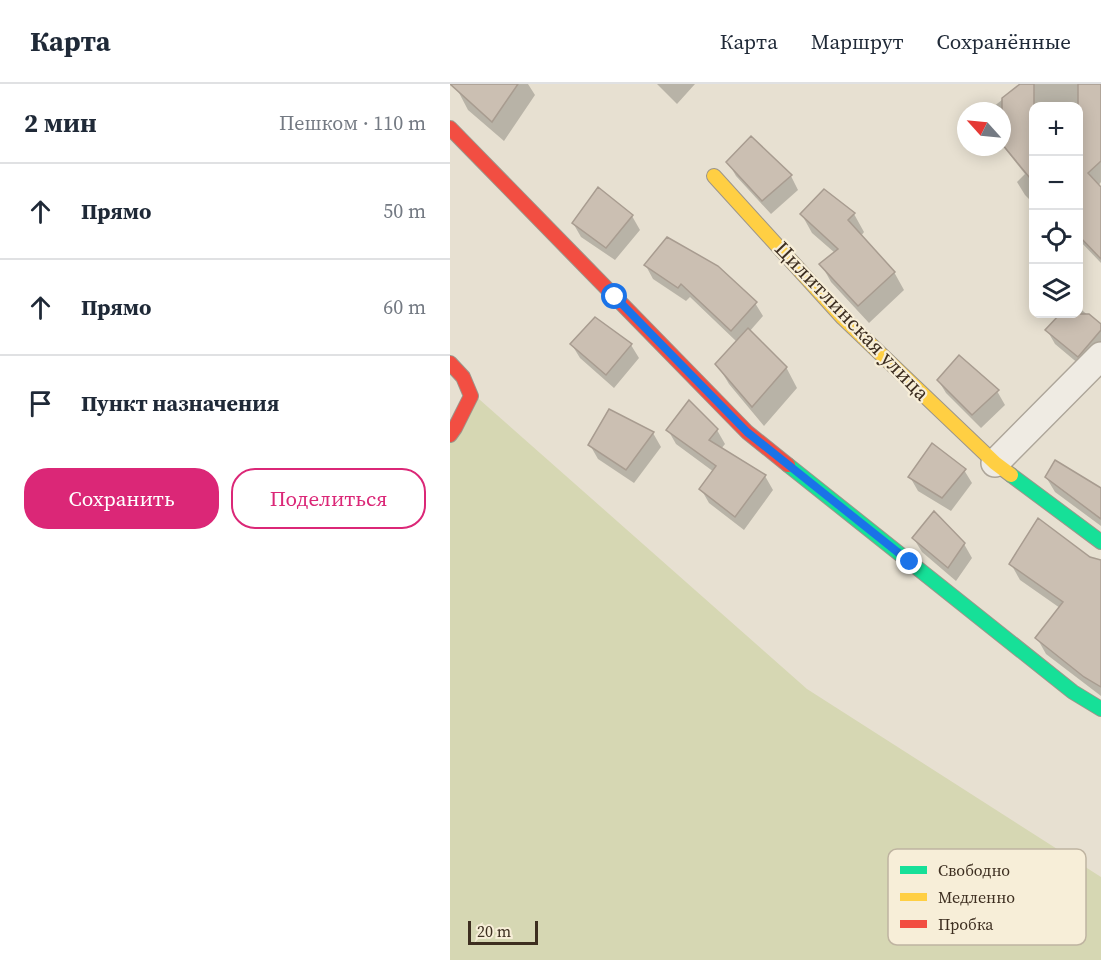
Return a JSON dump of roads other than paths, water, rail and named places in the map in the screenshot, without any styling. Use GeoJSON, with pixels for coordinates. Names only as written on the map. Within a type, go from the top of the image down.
{"type":"FeatureCollection","features":[{"type":"Feature","properties":{"kind":"street"},"geometry":{"type":"LineString","coordinates":[[450,128],[747,432],[1073,692],[1101,709]]}},
{"type":"Feature","properties":{"kind":"street","name":"Цилитлинская улица"},"geometry":{"type":"LineString","coordinates":[[714,176],[843,318],[995,463],[1101,542]]}},
{"type":"Feature","properties":{"kind":"street"},"geometry":{"type":"LineString","coordinates":[[995,463],[1101,356]]}},
{"type":"Feature","properties":{"kind":"street"},"geometry":{"type":"LineString","coordinates":[[450,363],[463,377],[471,396],[450,435]]}}]}
